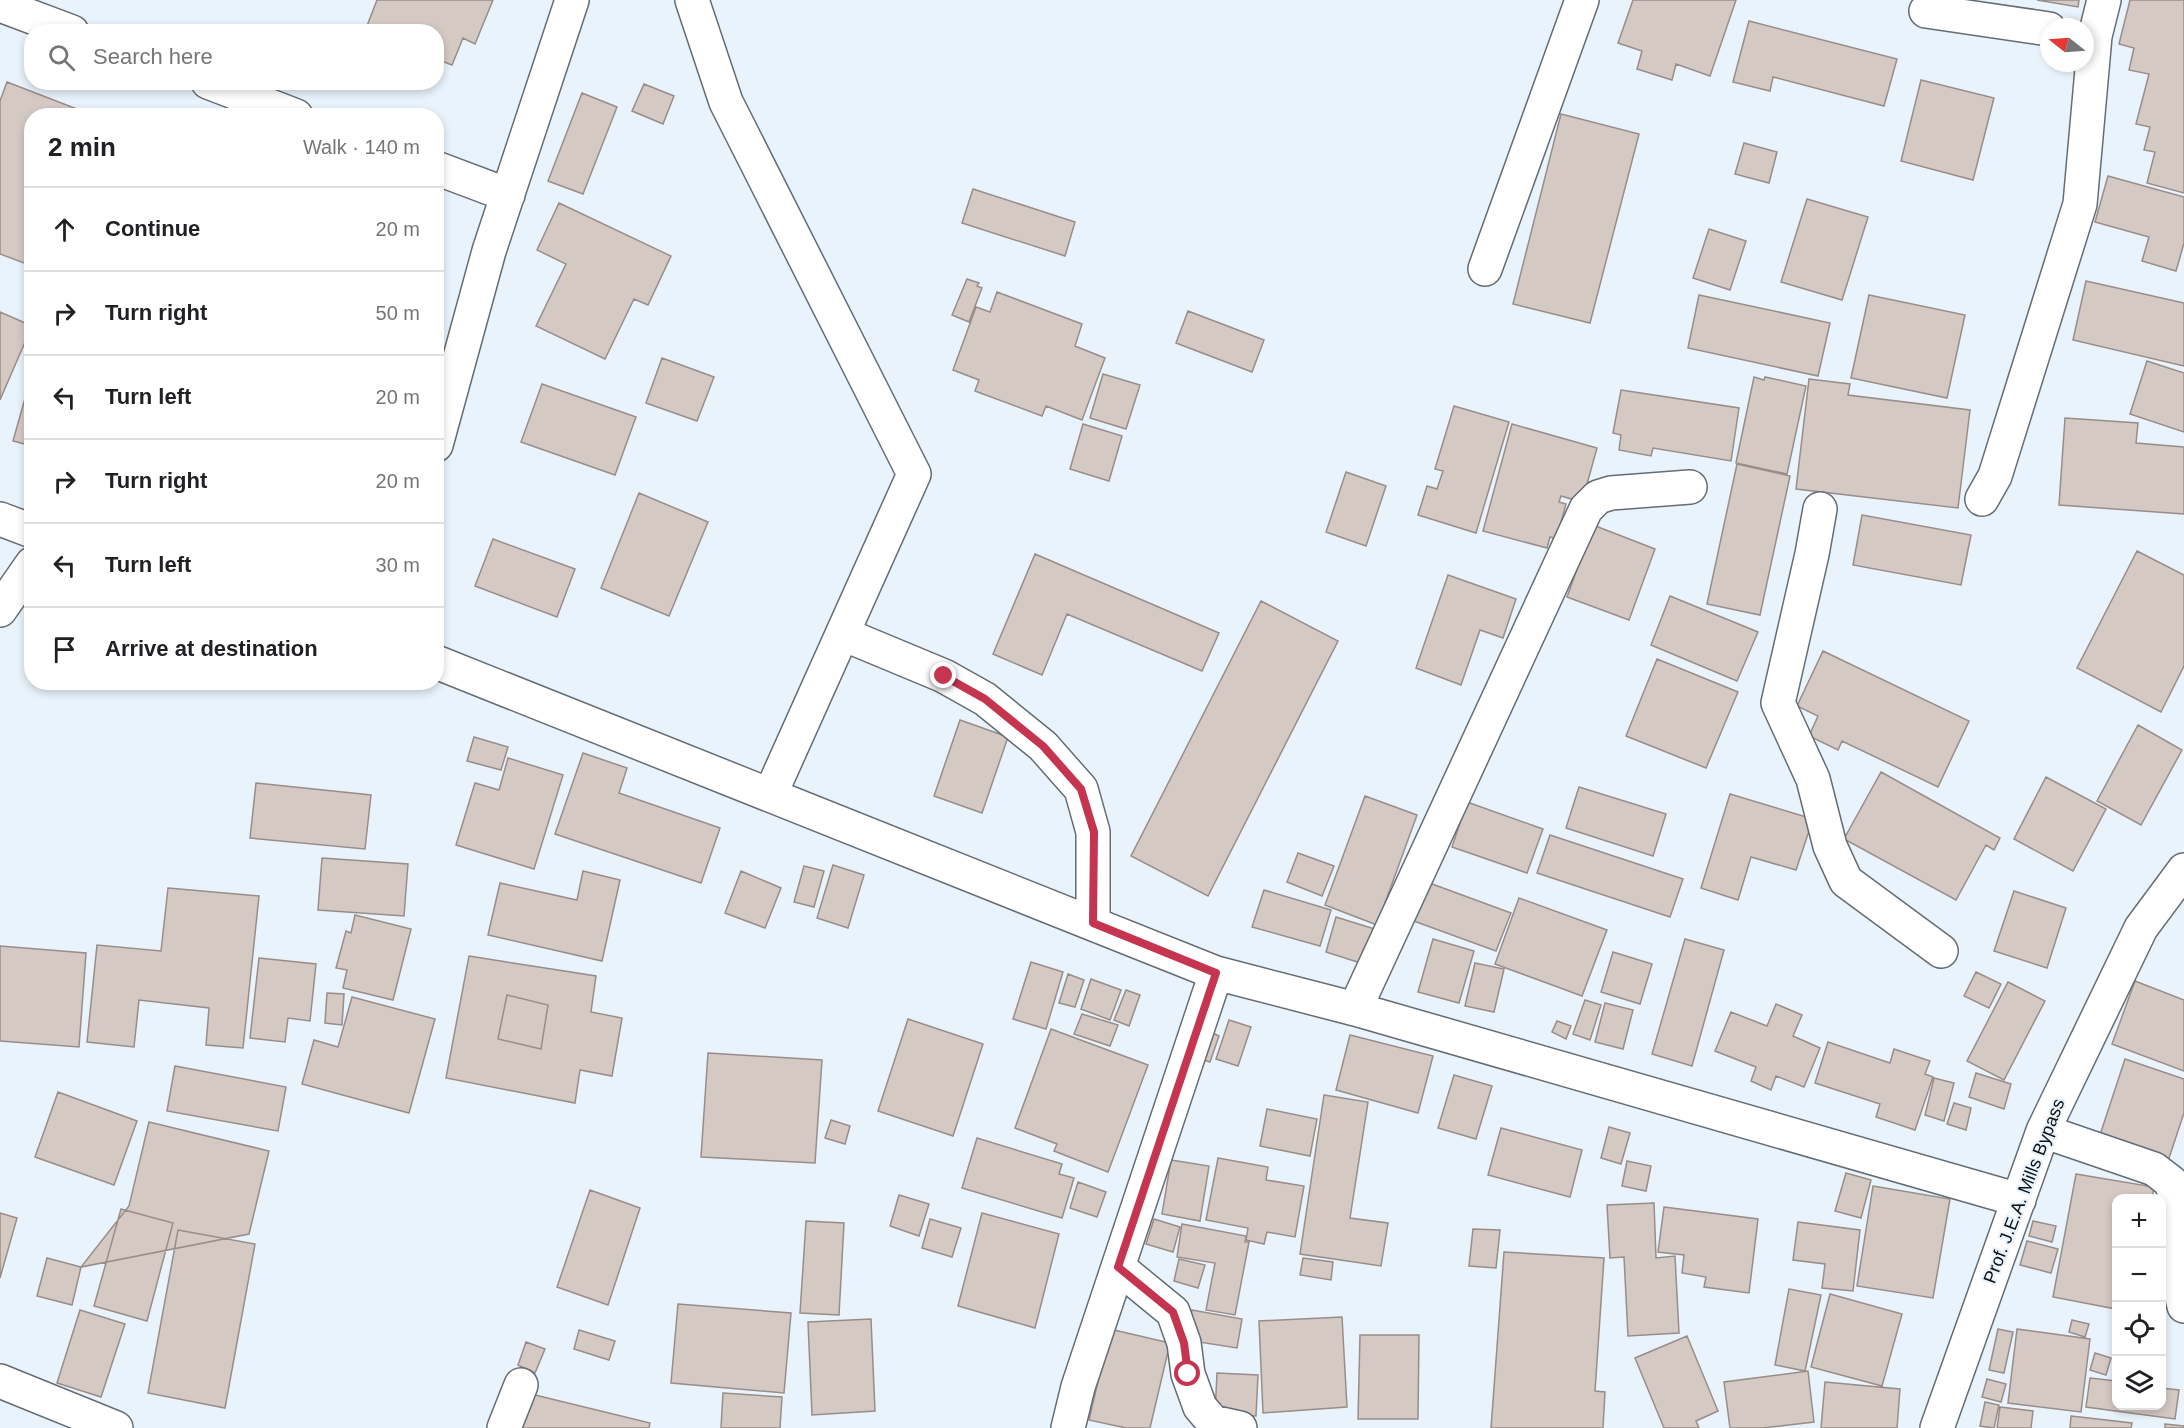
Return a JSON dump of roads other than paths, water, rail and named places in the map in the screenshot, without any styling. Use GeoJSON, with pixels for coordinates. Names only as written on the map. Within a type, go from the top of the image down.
{"type":"FeatureCollection","features":[{"type":"Feature","properties":{"kind":"street"},"geometry":{"type":"LineString","coordinates":[[444,417],[489,251],[572,0]]}},
{"type":"Feature","properties":{"kind":"street"},"geometry":{"type":"LineString","coordinates":[[692,0],[726,102],[914,474],[770,795]]}},
{"type":"Feature","properties":{"kind":"street"},"geometry":{"type":"LineString","coordinates":[[1485,269],[1582,0]]}},
{"type":"Feature","properties":{"kind":"street"},"geometry":{"type":"LineString","coordinates":[[2094,26],[2104,0]]}},
{"type":"Feature","properties":{"kind":"street"},"geometry":{"type":"LineString","coordinates":[[0,4],[51,24]]}},
{"type":"Feature","properties":{"kind":"street"},"geometry":{"type":"LineString","coordinates":[[1926,11],[2040,28]]}},
{"type":"Feature","properties":{"kind":"street"},"geometry":{"type":"LineString","coordinates":[[1982,499],[1995,476],[2080,204],[2088,72]]}},
{"type":"Feature","properties":{"kind":"street"},"geometry":{"type":"LineString","coordinates":[[229,90],[275,108]]}},
{"type":"Feature","properties":{"kind":"street"},"geometry":{"type":"LineString","coordinates":[[444,171],[508,195]]}},
{"type":"Feature","properties":{"kind":"street"},"geometry":{"type":"LineString","coordinates":[[1355,1009],[1586,509],[1598,497],[1611,493],[1690,487]]}},
{"type":"Feature","properties":{"kind":"street"},"geometry":{"type":"LineString","coordinates":[[1820,509],[1778,703],[1813,779],[1830,846],[1846,881],[1941,951]]}},
{"type":"Feature","properties":{"kind":"street"},"geometry":{"type":"LineString","coordinates":[[0,519],[24,528]]}},
{"type":"Feature","properties":{"kind":"street"},"geometry":{"type":"LineString","coordinates":[[0,610],[24,576]]}},
{"type":"Feature","properties":{"kind":"street"},"geometry":{"type":"LineString","coordinates":[[843,634],[944,676],[985,699],[1043,746],[1081,789],[1094,832],[1093,923]]}},
{"type":"Feature","properties":{"kind":"street"},"geometry":{"type":"LineString","coordinates":[[444,665],[1216,973],[1355,1009],[2019,1200]]}},
{"type":"Feature","properties":{"kind":"street","name":"Prof. J.E.A. Mills Bypass"},"geometry":{"type":"LineString","coordinates":[[1937,1428],[2043,1131],[2141,928],[2184,870]]}},
{"type":"Feature","properties":{"kind":"street"},"geometry":{"type":"LineString","coordinates":[[1068,1428],[1078,1387],[1216,973]]}},
{"type":"Feature","properties":{"kind":"street"},"geometry":{"type":"LineString","coordinates":[[2043,1131],[2154,1169],[2171,1182],[2176,1198],[2179,1284],[2184,1306]]}},
{"type":"Feature","properties":{"kind":"street"},"geometry":{"type":"LineString","coordinates":[[1118,1267],[1173,1312],[1184,1343],[1188,1374],[1200,1407],[1213,1422],[1240,1428]]}},
{"type":"Feature","properties":{"kind":"street"},"geometry":{"type":"LineString","coordinates":[[0,1381],[116,1428]]}},
{"type":"Feature","properties":{"kind":"street"},"geometry":{"type":"LineString","coordinates":[[504,1428],[521,1385]]}}]}
